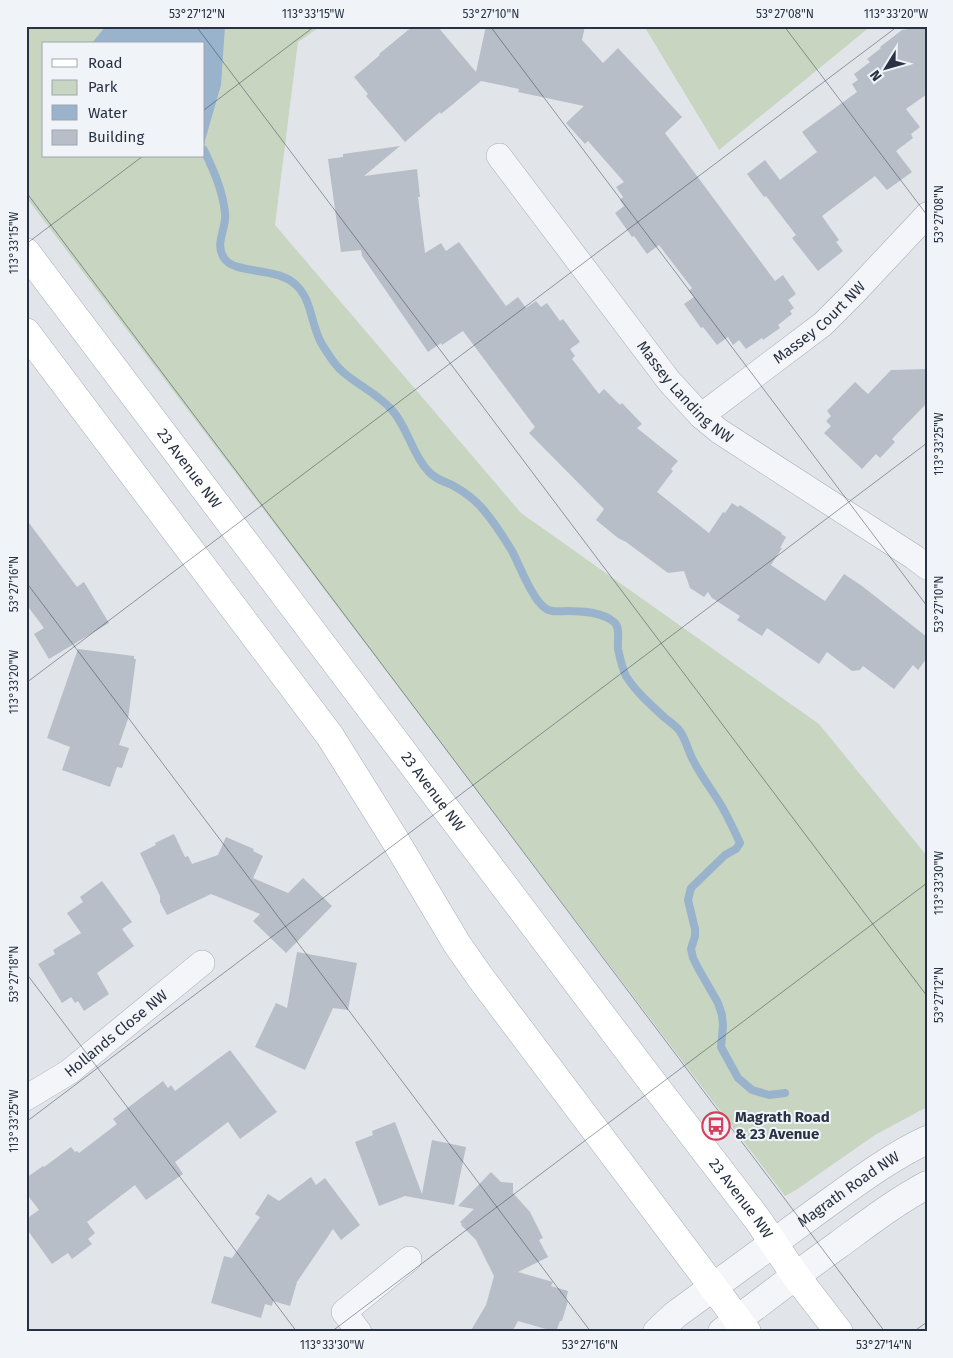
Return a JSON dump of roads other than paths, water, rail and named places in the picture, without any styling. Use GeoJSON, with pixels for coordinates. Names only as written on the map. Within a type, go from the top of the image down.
{"type":"FeatureCollection","features":[{"type":"Feature","properties":{"kind":"main road","name":"23 Avenue NW"},"geometry":{"type":"LineString","coordinates":[[26,252],[758,1220],[839,1332]]}},
{"type":"Feature","properties":{"kind":"main road"},"geometry":{"type":"LineString","coordinates":[[26,332],[330,736],[396,840],[457,944],[714,1287],[736,1328]]}},
{"type":"Feature","properties":{"kind":"street","name":"Massey Landing NW"},"geometry":{"type":"LineString","coordinates":[[499,156],[669,381],[701,416],[719,430],[907,552],[927,567]]}},
{"type":"Feature","properties":{"kind":"street","name":"Massey Court NW"},"geometry":{"type":"LineString","coordinates":[[701,416],[823,324],[927,215]]}},
{"type":"Feature","properties":{"kind":"street","name":"Hollands Close NW"},"geometry":{"type":"LineString","coordinates":[[26,1098],[69,1072],[202,963]]}},
{"type":"Feature","properties":{"kind":"street","name":"Magrath Road NW"},"geometry":{"type":"LineString","coordinates":[[657,1332],[675,1315],[884,1164],[911,1147],[927,1140]]}},
{"type":"Feature","properties":{"kind":"street"},"geometry":{"type":"LineString","coordinates":[[736,1328],[796,1275],[864,1225],[927,1185]]}},
{"type":"Feature","properties":{"kind":"street"},"geometry":{"type":"LineString","coordinates":[[358,1332],[344,1312],[409,1259]]}},
{"type":"Feature","properties":{"kind":"water"},"geometry":{"type":"Polygon","coordinates":[[[106,26],[225,26],[221,85],[205,141],[205,42],[93,42],[106,26]]]}},
{"type":"Feature","properties":{"kind":"waterway"},"geometry":{"type":"LineString","coordinates":[[205,152],[217,180],[224,205],[225,219],[220,241],[221,252],[224,258],[237,267],[279,276],[297,286],[309,307],[319,339],[335,364],[349,377],[381,399],[392,410],[418,457],[431,474],[460,490],[482,508],[509,545],[540,604],[547,610],[580,611],[598,614],[614,622],[616,625],[618,649],[626,676],[644,698],[676,727],[681,734],[696,766],[721,805],[740,843],[736,849],[725,855],[691,888],[688,900],[695,929],[691,949],[693,958],[718,1003],[722,1015],[721,1047],[738,1078],[752,1090],[769,1095],[785,1093]]}},
{"type":"Feature","properties":{"kind":"place","name":"Magrath Road & 23 Avenue"},"geometry":{"type":"Point","coordinates":[716,1126]}}]}
